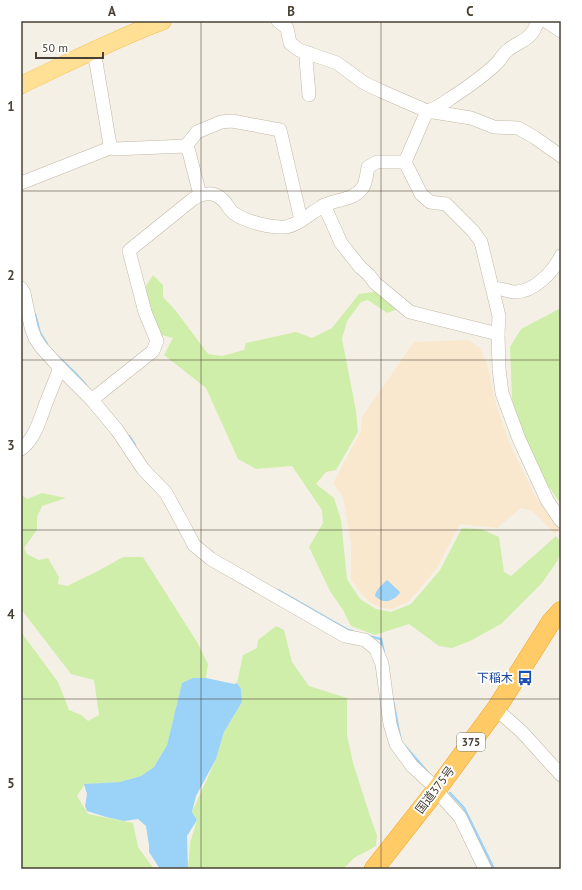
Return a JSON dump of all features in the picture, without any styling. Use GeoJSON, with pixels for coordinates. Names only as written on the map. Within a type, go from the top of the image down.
{"type":"FeatureCollection","features":[{"type":"Feature","properties":{"kind":"highway","name":"国道375号"},"geometry":{"type":"LineString","coordinates":[[374,869],[437,789],[496,709],[551,622],[561,611]]}},
{"type":"Feature","properties":{"kind":"main road"},"geometry":{"type":"LineString","coordinates":[[21,85],[91,51],[163,21]]}},
{"type":"Feature","properties":{"kind":"street"},"geometry":{"type":"LineString","coordinates":[[278,21],[287,28],[290,43],[299,50],[337,64],[364,83],[381,92],[427,111],[471,118],[494,127],[518,128],[561,156]]}},
{"type":"Feature","properties":{"kind":"street"},"geometry":{"type":"LineString","coordinates":[[427,111],[433,110],[446,102],[480,78],[507,51],[530,36],[538,21]]}},
{"type":"Feature","properties":{"kind":"street"},"geometry":{"type":"LineString","coordinates":[[546,21],[561,31]]}},
{"type":"Feature","properties":{"kind":"street"},"geometry":{"type":"LineString","coordinates":[[91,51],[96,62],[111,147]]}},
{"type":"Feature","properties":{"kind":"street"},"geometry":{"type":"LineString","coordinates":[[308,53],[306,59],[310,95]]}},
{"type":"Feature","properties":{"kind":"street"},"geometry":{"type":"LineString","coordinates":[[427,111],[405,162],[421,194],[430,202],[440,202],[446,204],[473,231],[481,242],[499,316],[499,368],[502,393],[519,439],[548,500],[561,521]]}},
{"type":"Feature","properties":{"kind":"street"},"geometry":{"type":"LineString","coordinates":[[111,147],[114,149],[186,146],[197,132],[221,122],[232,121],[280,130],[301,220]]}},
{"type":"Feature","properties":{"kind":"street"},"geometry":{"type":"LineString","coordinates":[[186,146],[189,152],[200,195]]}},
{"type":"Feature","properties":{"kind":"street"},"geometry":{"type":"LineString","coordinates":[[21,183],[111,147]]}},
{"type":"Feature","properties":{"kind":"street"},"geometry":{"type":"LineString","coordinates":[[95,398],[153,350],[157,340],[146,312],[129,251],[193,199],[200,195],[217,195],[234,214],[259,224],[286,227],[301,220],[324,205],[349,198],[358,193],[364,187],[368,167],[377,162],[405,162]]}},
{"type":"Feature","properties":{"kind":"street"},"geometry":{"type":"LineString","coordinates":[[324,205],[341,244],[375,283],[410,312],[498,334]]}},
{"type":"Feature","properties":{"kind":"street"},"geometry":{"type":"LineString","coordinates":[[493,290],[499,288],[506,291],[515,292],[530,289],[542,280],[561,256]]}},
{"type":"Feature","properties":{"kind":"street"},"geometry":{"type":"LineString","coordinates":[[21,288],[24,293],[31,327],[35,338],[41,347],[60,368],[95,398],[143,468],[166,493],[194,545],[211,560],[345,636],[365,640],[376,649],[382,664],[390,724],[396,744],[412,766],[437,789],[460,817],[486,869]]}},
{"type":"Feature","properties":{"kind":"street"},"geometry":{"type":"LineString","coordinates":[[21,450],[31,439],[38,425],[60,368]]}},
{"type":"Feature","properties":{"kind":"street"},"geometry":{"type":"LineString","coordinates":[[496,709],[522,732],[561,775]]}},
{"type":"Feature","properties":{"kind":"shaded area"},"geometry":{"type":"Polygon","coordinates":[[[469,340],[480,348],[487,364],[497,408],[509,442],[535,496],[561,525],[561,527],[555,534],[532,511],[521,508],[497,528],[460,524],[437,568],[409,601],[392,609],[382,608],[368,601],[351,580],[351,542],[343,497],[333,483],[361,431],[362,417],[414,342],[469,340]]]}},
{"type":"Feature","properties":{"kind":"green space"},"geometry":{"type":"Polygon","coordinates":[[[153,275],[163,285],[163,297],[176,311],[208,354],[222,356],[244,350],[246,343],[296,332],[312,338],[332,328],[359,294],[381,291],[398,309],[387,313],[368,300],[361,302],[347,321],[342,339],[356,411],[358,432],[336,470],[326,472],[316,484],[334,498],[341,520],[347,579],[360,599],[376,609],[391,612],[411,604],[440,570],[462,528],[481,529],[499,537],[504,572],[511,576],[556,536],[561,543],[558,560],[542,583],[501,624],[470,641],[452,648],[439,646],[409,624],[375,635],[351,626],[343,610],[330,591],[309,547],[323,523],[322,510],[292,466],[256,469],[238,459],[206,388],[164,355],[173,338],[158,334],[148,302],[146,286],[153,275]]]}},
{"type":"Feature","properties":{"kind":"green space"},"geometry":{"type":"Polygon","coordinates":[[[561,308],[561,504],[529,459],[512,399],[510,347],[521,329],[561,308]]]}},
{"type":"Feature","properties":{"kind":"green space"},"geometry":{"type":"Polygon","coordinates":[[[42,493],[66,498],[42,506],[37,517],[37,530],[24,548],[27,554],[39,560],[48,558],[59,577],[58,584],[67,586],[123,557],[143,557],[197,642],[208,664],[206,678],[193,678],[182,683],[167,745],[154,767],[141,776],[120,782],[85,784],[77,796],[88,814],[133,823],[138,847],[154,869],[21,869],[21,632],[58,682],[69,710],[81,715],[88,721],[99,715],[94,680],[71,674],[21,609],[21,494],[27,499],[42,493]]]}},
{"type":"Feature","properties":{"kind":"green space"},"geometry":{"type":"Polygon","coordinates":[[[276,626],[284,630],[292,662],[309,686],[347,698],[347,735],[353,763],[377,835],[376,846],[354,858],[343,869],[188,869],[190,843],[197,820],[192,812],[216,759],[224,732],[242,702],[241,689],[237,683],[243,655],[257,648],[258,640],[276,626]]]}},
{"type":"Feature","properties":{"kind":"water"},"geometry":{"type":"Polygon","coordinates":[[[387,580],[400,593],[391,600],[385,601],[378,599],[375,596],[378,589],[387,580]]]}},
{"type":"Feature","properties":{"kind":"water"},"geometry":{"type":"Polygon","coordinates":[[[193,678],[206,678],[234,684],[237,683],[241,689],[242,702],[224,732],[216,759],[196,796],[192,812],[197,820],[187,836],[188,869],[160,869],[149,852],[146,826],[138,819],[124,821],[87,811],[85,806],[87,794],[84,784],[120,782],[141,776],[154,767],[167,745],[182,683],[193,678]]]}},
{"type":"Feature","properties":{"kind":"waterway"},"geometry":{"type":"LineString","coordinates":[[35,314],[40,333],[47,344]]}},
{"type":"Feature","properties":{"kind":"waterway"},"geometry":{"type":"LineString","coordinates":[[58,357],[86,385]]}},
{"type":"Feature","properties":{"kind":"waterway"},"geometry":{"type":"LineString","coordinates":[[129,436],[135,445]]}},
{"type":"Feature","properties":{"kind":"waterway"},"geometry":{"type":"LineString","coordinates":[[278,590],[352,631]]}},
{"type":"Feature","properties":{"kind":"waterway"},"geometry":{"type":"LineString","coordinates":[[368,636],[381,639],[384,653]]}},
{"type":"Feature","properties":{"kind":"waterway"},"geometry":{"type":"LineString","coordinates":[[393,701],[400,737]]}},
{"type":"Feature","properties":{"kind":"waterway"},"geometry":{"type":"LineString","coordinates":[[404,745],[431,776]]}},
{"type":"Feature","properties":{"kind":"waterway"},"geometry":{"type":"LineString","coordinates":[[450,793],[464,808],[494,869]]}},
{"type":"Feature","properties":{"kind":"place","name":"下稲木"},"geometry":{"type":"Point","coordinates":[525,678]}}]}
